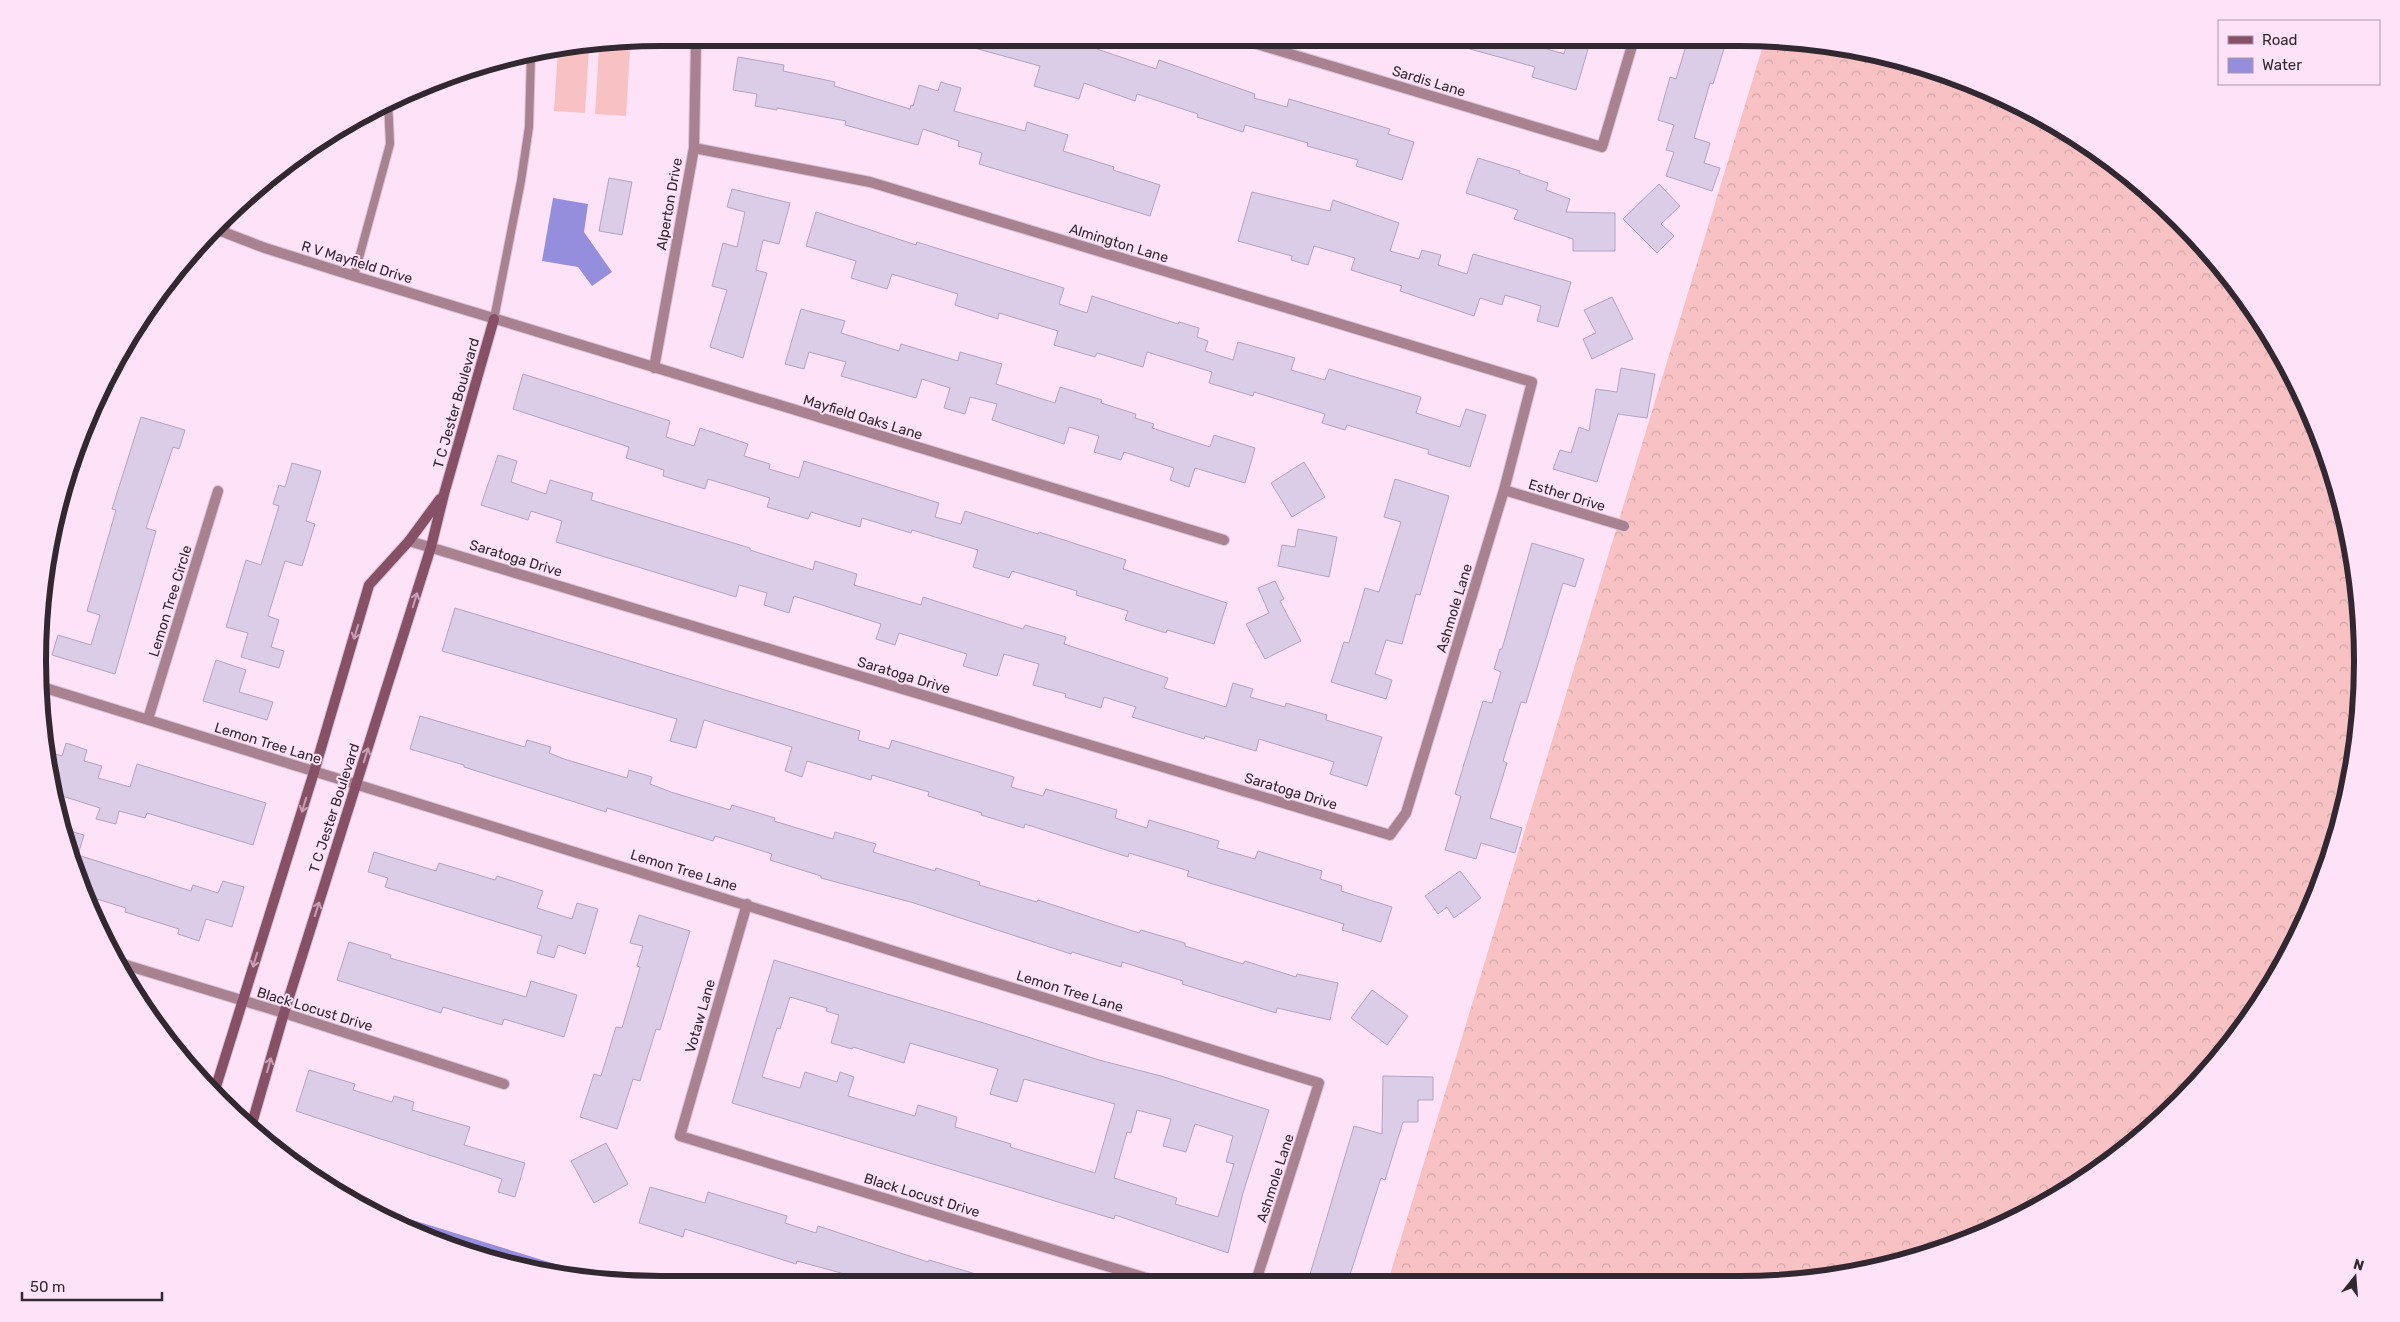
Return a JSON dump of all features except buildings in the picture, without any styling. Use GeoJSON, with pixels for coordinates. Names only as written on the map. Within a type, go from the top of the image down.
{"type":"FeatureCollection","features":[{"type":"Feature","properties":{"kind":"street","name":"Alperton Drive"},"geometry":{"type":"LineString","coordinates":[[654,368],[694,148],[696,46]]}},
{"type":"Feature","properties":{"kind":"street","name":"Sardis Lane"},"geometry":{"type":"LineString","coordinates":[[1265,46],[1602,147],[1632,46]]}},
{"type":"Feature","properties":{"kind":"street","name":"Almington Lane"},"geometry":{"type":"LineString","coordinates":[[694,148],[870,182],[1532,382]]}},
{"type":"Feature","properties":{"kind":"street","name":"R V Mayfield Drive"},"geometry":{"type":"LineString","coordinates":[[224,232],[354,276],[494,319]]}},
{"type":"Feature","properties":{"kind":"street","name":"Mayfield Oaks Lane"},"geometry":{"type":"LineString","coordinates":[[494,319],[1224,540]]}},
{"type":"Feature","properties":{"kind":"street","name":"T C Jester Boulevard"},"geometry":{"type":"LineString","coordinates":[[253,1120],[284,1013],[431,547],[444,494],[494,319]]}},
{"type":"Feature","properties":{"kind":"street","name":"Ashmole Lane"},"geometry":{"type":"LineString","coordinates":[[1390,835],[1406,814],[1504,490],[1532,382]]}},
{"type":"Feature","properties":{"kind":"street","name":"Esther Drive"},"geometry":{"type":"LineString","coordinates":[[1504,490],[1624,526]]}},
{"type":"Feature","properties":{"kind":"street","name":"Lemon Tree Circle"},"geometry":{"type":"LineString","coordinates":[[148,719],[218,491]]}},
{"type":"Feature","properties":{"kind":"street","name":"T C Jester Boulevard"},"geometry":{"type":"LineString","coordinates":[[216,1085],[314,772],[369,585],[409,541],[444,494]]}},
{"type":"Feature","properties":{"kind":"street","name":"Saratoga Drive"},"geometry":{"type":"LineString","coordinates":[[409,541],[1390,835]]}},
{"type":"Feature","properties":{"kind":"street","name":"Lemon Tree Lane"},"geometry":{"type":"LineString","coordinates":[[47,689],[1320,1083]]}},
{"type":"Feature","properties":{"kind":"street","name":"Votaw Lane"},"geometry":{"type":"LineString","coordinates":[[680,1136],[747,904]]}},
{"type":"Feature","properties":{"kind":"street","name":"Black Locust Drive"},"geometry":{"type":"LineString","coordinates":[[128,966],[284,1013],[504,1084]]}},
{"type":"Feature","properties":{"kind":"street","name":"Ashmole Lane"},"geometry":{"type":"LineString","coordinates":[[1258,1276],[1320,1083]]}},
{"type":"Feature","properties":{"kind":"street","name":"Black Locust Drive"},"geometry":{"type":"LineString","coordinates":[[680,1136],[1140,1276]]}},
{"type":"Feature","properties":{"kind":"lane"},"geometry":{"type":"LineString","coordinates":[[494,319],[529,127],[531,60]]}},
{"type":"Feature","properties":{"kind":"lane"},"geometry":{"type":"LineString","coordinates":[[354,276],[390,144],[388,110]]}},
{"type":"Feature","properties":{"kind":"lane"},"geometry":{"type":"LineString","coordinates":[[224,232],[226,226]]}},
{"type":"Feature","properties":{"kind":"green space"},"geometry":{"type":"Polygon","coordinates":[[[1763,47],[1819,52],[1859,58],[1898,67],[1974,93],[2046,129],[2081,150],[2144,199],[2174,226],[2227,287],[2250,319],[2290,389],[2307,426],[2333,502],[2342,541],[2352,621],[2354,661],[2348,741],[2342,781],[2325,845],[2306,899],[2271,968],[2250,1003],[2201,1066],[2174,1096],[2113,1149],[2081,1172],[2011,1212],[1937,1243],[1859,1264],[1779,1274],[1739,1276],[1390,1276],[1763,47]]]}},
{"type":"Feature","properties":{"kind":"green space"},"geometry":{"type":"Polygon","coordinates":[[[599,50],[630,50],[626,116],[595,114],[599,50]]]}},
{"type":"Feature","properties":{"kind":"green space"},"geometry":{"type":"Polygon","coordinates":[[[589,51],[585,113],[554,111],[558,56],[589,51]]]}},
{"type":"Feature","properties":{"kind":"water"},"geometry":{"type":"Polygon","coordinates":[[[553,198],[588,204],[584,232],[612,272],[592,286],[578,267],[542,261],[553,198]]]}},
{"type":"Feature","properties":{"kind":"waterway"},"geometry":{"type":"LineString","coordinates":[[413,1223],[551,1266]]}}]}
